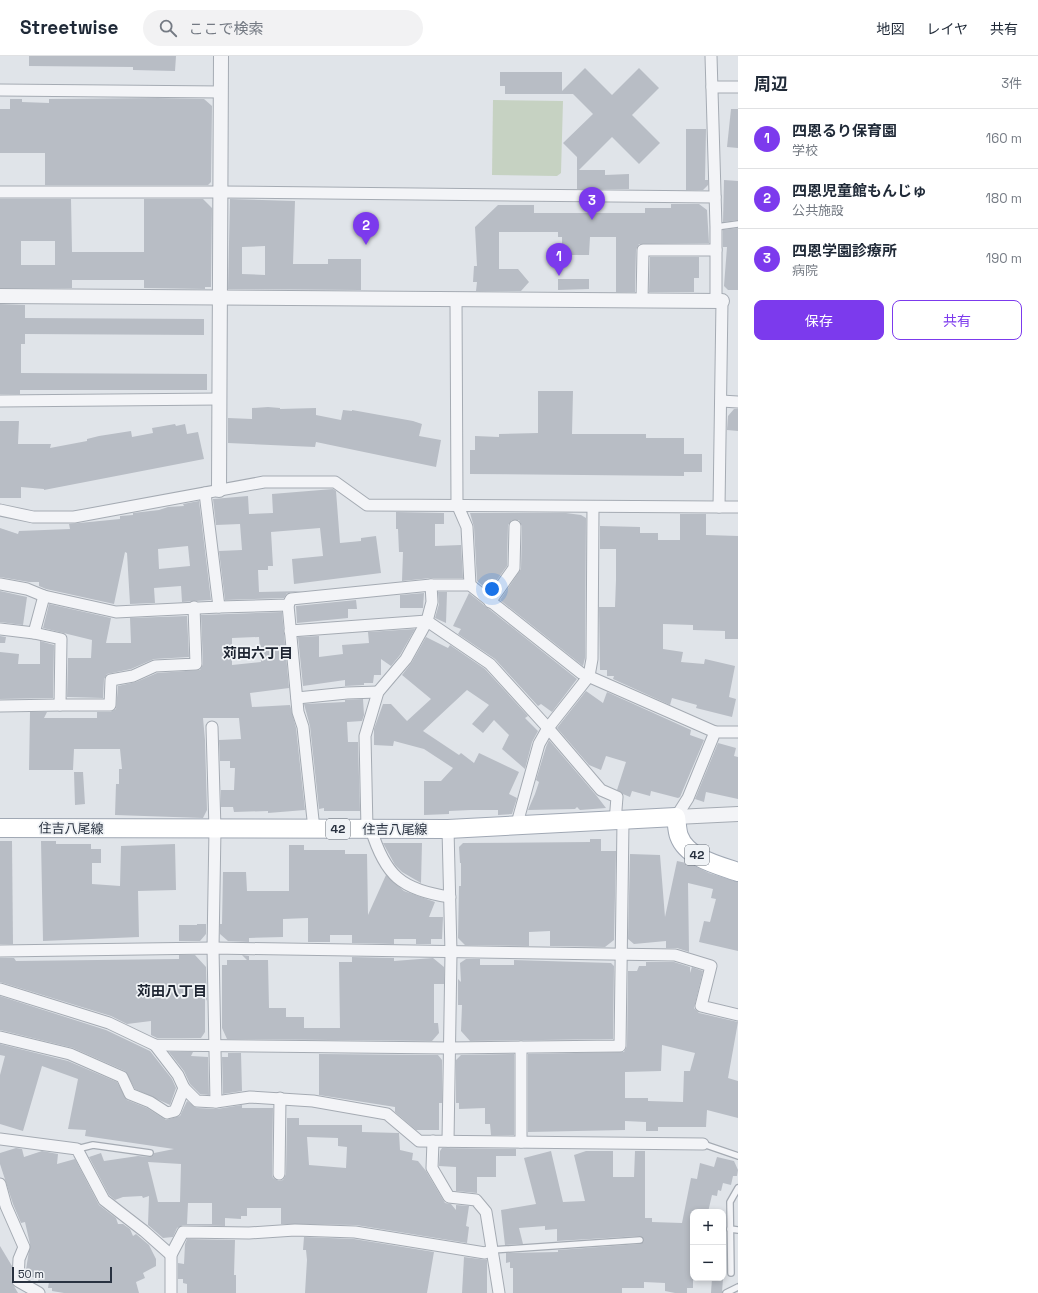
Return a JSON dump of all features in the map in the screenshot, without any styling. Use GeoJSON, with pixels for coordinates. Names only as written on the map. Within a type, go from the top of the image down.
{"type":"FeatureCollection","features":[{"type":"Feature","properties":{"kind":"main road","name":"住吉八尾線"},"geometry":{"type":"LineString","coordinates":[[0,828],[448,829],[619,822],[676,817]]}},
{"type":"Feature","properties":{"kind":"main road","name":"42"},"geometry":{"type":"LineString","coordinates":[[676,817],[678,835],[685,846],[711,863],[738,872]]}},
{"type":"Feature","properties":{"kind":"street"},"geometry":{"type":"LineString","coordinates":[[219,490],[218,399],[221,56]]}},
{"type":"Feature","properties":{"kind":"street"},"geometry":{"type":"LineString","coordinates":[[711,56],[721,401],[719,506]]}},
{"type":"Feature","properties":{"kind":"street"},"geometry":{"type":"LineString","coordinates":[[712,87],[738,87]]}},
{"type":"Feature","properties":{"kind":"street"},"geometry":{"type":"LineString","coordinates":[[0,90],[220,92]]}},
{"type":"Feature","properties":{"kind":"street"},"geometry":{"type":"LineString","coordinates":[[0,192],[220,192],[715,197]]}},
{"type":"Feature","properties":{"kind":"street"},"geometry":{"type":"LineString","coordinates":[[642,301],[643,250],[716,250]]}},
{"type":"Feature","properties":{"kind":"street"},"geometry":{"type":"LineString","coordinates":[[0,296],[719,301]]}},
{"type":"Feature","properties":{"kind":"street"},"geometry":{"type":"LineString","coordinates":[[456,299],[456,504],[467,527],[470,585]]}},
{"type":"Feature","properties":{"kind":"street"},"geometry":{"type":"LineString","coordinates":[[0,401],[218,399]]}},
{"type":"Feature","properties":{"kind":"street"},"geometry":{"type":"LineString","coordinates":[[721,401],[738,402]]}},
{"type":"Feature","properties":{"kind":"street"},"geometry":{"type":"LineString","coordinates":[[0,510],[33,517],[74,517],[264,482],[335,482],[367,504],[593,507],[738,506]]}},
{"type":"Feature","properties":{"kind":"street"},"geometry":{"type":"LineString","coordinates":[[205,493],[219,607]]}},
{"type":"Feature","properties":{"kind":"street"},"geometry":{"type":"LineString","coordinates":[[516,827],[539,744],[548,728],[589,676],[592,659],[593,507]]}},
{"type":"Feature","properties":{"kind":"street"},"geometry":{"type":"LineString","coordinates":[[490,602],[514,568],[514,526]]}},
{"type":"Feature","properties":{"kind":"street"},"geometry":{"type":"LineString","coordinates":[[0,584],[8,587],[27,589],[44,596],[116,612],[194,607],[288,605]]}},
{"type":"Feature","properties":{"kind":"street"},"geometry":{"type":"LineString","coordinates":[[431,585],[432,602],[427,621],[406,659],[378,692],[365,736],[369,829],[377,849],[390,872],[401,881],[421,890],[450,897]]}},
{"type":"Feature","properties":{"kind":"street"},"geometry":{"type":"LineString","coordinates":[[314,828],[303,727],[298,712],[288,605],[291,599],[431,585],[470,585],[582,673],[715,732],[738,732]]}},
{"type":"Feature","properties":{"kind":"street"},"geometry":{"type":"LineString","coordinates":[[34,633],[44,596]]}},
{"type":"Feature","properties":{"kind":"street"},"geometry":{"type":"LineString","coordinates":[[0,706],[110,705],[111,680],[133,676],[155,666],[196,664],[194,607]]}},
{"type":"Feature","properties":{"kind":"street"},"geometry":{"type":"LineString","coordinates":[[0,989],[109,1023],[155,1045],[449,1048],[620,1046],[621,955],[619,822],[617,798],[601,790],[548,728],[490,664],[427,621],[290,631]]}},
{"type":"Feature","properties":{"kind":"street"},"geometry":{"type":"LineString","coordinates":[[0,629],[34,633],[61,639],[60,705]]}},
{"type":"Feature","properties":{"kind":"street"},"geometry":{"type":"LineString","coordinates":[[297,698],[347,693],[378,692]]}},
{"type":"Feature","properties":{"kind":"street"},"geometry":{"type":"LineString","coordinates":[[212,727],[215,829],[213,948],[216,1102]]}},
{"type":"Feature","properties":{"kind":"street"},"geometry":{"type":"LineString","coordinates":[[676,817],[688,798],[715,732]]}},
{"type":"Feature","properties":{"kind":"street"},"geometry":{"type":"LineString","coordinates":[[676,817],[738,814]]}},
{"type":"Feature","properties":{"kind":"street"},"geometry":{"type":"LineString","coordinates":[[448,829],[451,953],[448,1141]]}},
{"type":"Feature","properties":{"kind":"street"},"geometry":{"type":"LineString","coordinates":[[0,951],[213,948],[451,953],[675,955],[711,966],[701,1006],[738,1015]]}},
{"type":"Feature","properties":{"kind":"street"},"geometry":{"type":"LineString","coordinates":[[0,1037],[70,1054],[122,1077],[130,1094],[150,1102],[167,1113],[175,1112],[184,1088]]}},
{"type":"Feature","properties":{"kind":"street"},"geometry":{"type":"LineString","coordinates":[[155,1045],[178,1075],[184,1088],[197,1101],[216,1102],[250,1097],[280,1098],[313,1101],[387,1114],[419,1141],[703,1144]]}},
{"type":"Feature","properties":{"kind":"street"},"geometry":{"type":"LineString","coordinates":[[521,1047],[521,1142]]}},
{"type":"Feature","properties":{"kind":"street"},"geometry":{"type":"LineString","coordinates":[[279,1174],[280,1098]]}},
{"type":"Feature","properties":{"kind":"street"},"geometry":{"type":"LineString","coordinates":[[0,1139],[77,1149],[104,1200],[144,1231],[171,1255]]}},
{"type":"Feature","properties":{"kind":"street"},"geometry":{"type":"LineString","coordinates":[[433,1141],[432,1168],[449,1197],[476,1200],[486,1212],[498,1293]]}},
{"type":"Feature","properties":{"kind":"street"},"geometry":{"type":"LineString","coordinates":[[0,1184],[3,1207],[24,1247],[19,1259],[18,1281],[39,1293]]}},
{"type":"Feature","properties":{"kind":"street"},"geometry":{"type":"LineString","coordinates":[[171,1293],[171,1255],[184,1232],[249,1233],[295,1230],[355,1232],[485,1253],[492,1250]]}},
{"type":"Feature","properties":{"kind":"lane"},"geometry":{"type":"LineString","coordinates":[[716,227],[738,224]]}},
{"type":"Feature","properties":{"kind":"lane"},"geometry":{"type":"LineString","coordinates":[[703,1144],[738,1156]]}},
{"type":"Feature","properties":{"kind":"lane"},"geometry":{"type":"LineString","coordinates":[[77,1149],[93,1145],[150,1153]]}},
{"type":"Feature","properties":{"kind":"lane"},"geometry":{"type":"LineString","coordinates":[[731,1274],[730,1202],[738,1188]]}},
{"type":"Feature","properties":{"kind":"lane"},"geometry":{"type":"LineString","coordinates":[[730,1229],[738,1230]]}},
{"type":"Feature","properties":{"kind":"lane"},"geometry":{"type":"LineString","coordinates":[[492,1250],[640,1240]]}},
{"type":"Feature","properties":{"kind":"lane"},"geometry":{"type":"LineString","coordinates":[[726,1293],[738,1287]]}},
{"type":"Feature","properties":{"kind":"green space"},"geometry":{"type":"Polygon","coordinates":[[[493,100],[563,101],[561,173],[557,176],[492,175],[493,100]]]}},
{"type":"Feature","properties":{"kind":"building"},"geometry":{"type":"Polygon","coordinates":[[[29,56],[176,56],[175,71],[133,70],[133,67],[29,66],[29,56]]]}},
{"type":"Feature","properties":{"kind":"building"},"geometry":{"type":"Polygon","coordinates":[[[585,68],[612,95],[639,68],[659,88],[632,115],[660,143],[639,164],[612,137],[579,170],[605,170],[605,175],[629,174],[629,189],[577,189],[577,157],[563,143],[593,114],[573,94],[505,94],[505,86],[500,86],[500,72],[562,72],[562,91],[585,68]]]}},
{"type":"Feature","properties":{"kind":"building"},"geometry":{"type":"Polygon","coordinates":[[[10,99],[22,99],[22,102],[49,103],[49,99],[204,99],[212,106],[211,182],[208,185],[45,185],[45,153],[0,153],[0,109],[10,109],[10,99]]]}},
{"type":"Feature","properties":{"kind":"building"},"geometry":{"type":"Polygon","coordinates":[[[731,109],[738,109],[738,148],[727,147],[731,109]]]}},
{"type":"Feature","properties":{"kind":"building"},"geometry":{"type":"Polygon","coordinates":[[[686,129],[706,129],[705,180],[708,180],[708,185],[703,190],[686,190],[686,129]]]}},
{"type":"Feature","properties":{"kind":"building"},"geometry":{"type":"Polygon","coordinates":[[[724,180],[738,181],[738,220],[723,222],[724,180]]]}},
{"type":"Feature","properties":{"kind":"building"},"geometry":{"type":"Polygon","coordinates":[[[0,199],[71,199],[72,252],[144,252],[144,199],[203,199],[212,208],[211,287],[205,287],[205,289],[144,288],[144,280],[72,280],[72,288],[0,288],[0,199]],[[21,241],[21,265],[55,265],[55,241],[21,241]]]}},
{"type":"Feature","properties":{"kind":"building"},"geometry":{"type":"Polygon","coordinates":[[[230,199],[295,201],[293,264],[328,264],[328,259],[361,259],[361,290],[228,289],[230,199]],[[265,246],[242,247],[242,274],[265,275],[265,246]]]}},
{"type":"Feature","properties":{"kind":"building"},"geometry":{"type":"Polygon","coordinates":[[[671,204],[699,204],[707,210],[709,243],[639,244],[636,250],[635,292],[616,292],[616,237],[590,237],[589,255],[562,255],[562,237],[558,237],[558,232],[499,232],[499,269],[518,269],[529,282],[521,291],[476,291],[477,282],[473,282],[474,266],[477,266],[475,227],[498,205],[534,205],[534,213],[645,213],[645,208],[671,208],[671,204]]]}},
{"type":"Feature","properties":{"kind":"building"},"geometry":{"type":"Polygon","coordinates":[[[738,228],[738,290],[728,290],[724,286],[727,247],[723,247],[723,230],[738,228]]]}},
{"type":"Feature","properties":{"kind":"building"},"geometry":{"type":"Polygon","coordinates":[[[650,257],[699,257],[699,278],[694,278],[694,292],[649,292],[650,257]]]}},
{"type":"Feature","properties":{"kind":"building"},"geometry":{"type":"Polygon","coordinates":[[[558,279],[589,279],[589,289],[558,290],[558,279]]]}},
{"type":"Feature","properties":{"kind":"building"},"geometry":{"type":"Polygon","coordinates":[[[0,304],[25,305],[25,318],[204,319],[204,335],[25,334],[25,344],[21,344],[21,373],[207,374],[207,390],[20,390],[20,394],[0,394],[0,304]]]}},
{"type":"Feature","properties":{"kind":"building"},"geometry":{"type":"Polygon","coordinates":[[[538,391],[573,391],[572,434],[646,434],[646,438],[684,438],[684,454],[702,454],[702,472],[684,472],[684,476],[470,474],[470,450],[475,450],[475,436],[499,437],[499,434],[538,433],[538,391]]]}},
{"type":"Feature","properties":{"kind":"building"},"geometry":{"type":"Polygon","coordinates":[[[268,407],[280,409],[316,408],[316,415],[341,420],[343,410],[352,410],[422,424],[419,436],[441,440],[436,467],[316,442],[315,447],[228,443],[228,418],[252,419],[252,408],[268,407]]]}},
{"type":"Feature","properties":{"kind":"building"},"geometry":{"type":"Polygon","coordinates":[[[734,409],[738,409],[738,431],[727,430],[728,416],[734,409]]]}},
{"type":"Feature","properties":{"kind":"building"},"geometry":{"type":"Polygon","coordinates":[[[0,421],[19,421],[18,444],[51,444],[50,448],[87,441],[87,439],[99,436],[131,431],[132,437],[153,433],[152,428],[175,424],[176,426],[185,424],[187,434],[198,432],[204,459],[44,490],[21,487],[21,498],[0,498],[0,421]]]}},
{"type":"Feature","properties":{"kind":"building"},"geometry":{"type":"Polygon","coordinates":[[[333,489],[336,491],[340,543],[361,541],[361,538],[376,536],[381,573],[294,584],[292,559],[323,556],[320,528],[271,532],[273,566],[268,566],[268,570],[258,570],[259,592],[303,591],[287,593],[284,598],[225,600],[219,551],[242,550],[240,524],[216,525],[213,499],[248,496],[249,514],[273,513],[272,494],[333,489]]]}},
{"type":"Feature","properties":{"kind":"building"},"geometry":{"type":"Polygon","coordinates":[[[199,501],[211,600],[182,602],[181,586],[154,588],[155,603],[130,604],[127,553],[125,552],[114,604],[46,589],[39,586],[39,582],[29,582],[0,577],[0,528],[18,534],[19,531],[70,529],[69,524],[120,519],[120,516],[133,515],[133,513],[159,510],[168,507],[184,506],[183,504],[199,501]],[[188,546],[158,549],[159,569],[190,566],[188,546]]]}},
{"type":"Feature","properties":{"kind":"building"},"geometry":{"type":"Polygon","coordinates":[[[396,512],[444,513],[444,524],[435,524],[435,546],[461,545],[463,578],[431,578],[402,581],[403,552],[399,552],[398,529],[396,529],[396,512]]]}},
{"type":"Feature","properties":{"kind":"building"},"geometry":{"type":"Polygon","coordinates":[[[470,513],[566,513],[581,515],[586,518],[585,658],[583,666],[500,600],[521,569],[522,526],[519,520],[512,520],[508,525],[507,566],[489,591],[477,581],[474,527],[470,513]]]}},
{"type":"Feature","properties":{"kind":"building"},"geometry":{"type":"Polygon","coordinates":[[[680,514],[706,514],[706,535],[738,536],[738,639],[725,639],[725,631],[693,630],[693,625],[663,624],[663,649],[683,652],[681,662],[704,664],[705,659],[735,666],[729,697],[736,699],[732,717],[696,708],[697,705],[672,698],[670,705],[613,679],[614,676],[607,676],[607,670],[600,670],[599,607],[615,607],[616,549],[600,549],[600,526],[640,527],[640,533],[658,533],[658,540],[680,540],[680,514]]]}},
{"type":"Feature","properties":{"kind":"building"},"geometry":{"type":"Polygon","coordinates":[[[0,591],[27,597],[23,625],[0,622],[0,591]]]}},
{"type":"Feature","properties":{"kind":"building"},"geometry":{"type":"Polygon","coordinates":[[[438,592],[447,592],[446,623],[435,618],[439,604],[438,592]]]}},
{"type":"Feature","properties":{"kind":"building"},"geometry":{"type":"Polygon","coordinates":[[[424,593],[423,608],[400,608],[400,595],[424,593]]]}},
{"type":"Feature","properties":{"kind":"building"},"geometry":{"type":"Polygon","coordinates":[[[469,593],[577,679],[552,712],[541,704],[538,706],[495,659],[458,634],[461,629],[453,626],[469,593]]]}},
{"type":"Feature","properties":{"kind":"building"},"geometry":{"type":"Polygon","coordinates":[[[356,600],[357,609],[348,609],[348,618],[297,623],[296,606],[356,600]]]}},
{"type":"Feature","properties":{"kind":"building"},"geometry":{"type":"Polygon","coordinates":[[[49,604],[111,618],[106,643],[131,643],[130,618],[187,616],[189,657],[154,659],[131,669],[107,674],[104,679],[103,698],[67,697],[68,658],[91,658],[92,640],[43,628],[49,604]]]}},
{"type":"Feature","properties":{"kind":"building"},"geometry":{"type":"Polygon","coordinates":[[[282,612],[289,688],[250,693],[252,707],[290,705],[296,728],[305,810],[268,813],[268,811],[234,812],[233,807],[221,807],[221,790],[234,790],[235,768],[230,768],[230,761],[220,761],[219,740],[241,739],[239,718],[203,718],[207,810],[203,818],[115,815],[116,784],[119,784],[119,769],[122,769],[120,749],[74,749],[73,770],[29,770],[30,712],[47,712],[44,718],[97,718],[97,712],[110,712],[116,709],[118,686],[136,682],[157,673],[200,670],[203,664],[201,615],[282,612]],[[259,637],[232,638],[232,665],[261,662],[259,637]]]}},
{"type":"Feature","properties":{"kind":"building"},"geometry":{"type":"Polygon","coordinates":[[[415,629],[400,655],[391,666],[381,659],[381,675],[374,675],[373,683],[345,686],[345,680],[303,686],[298,637],[319,636],[319,657],[343,654],[342,645],[369,643],[368,632],[415,629]]]}},
{"type":"Feature","properties":{"kind":"building"},"geometry":{"type":"Polygon","coordinates":[[[0,636],[6,637],[5,643],[0,643],[0,636]]]}},
{"type":"Feature","properties":{"kind":"building"},"geometry":{"type":"Polygon","coordinates":[[[426,637],[448,648],[450,645],[485,669],[528,716],[525,718],[538,731],[532,742],[525,769],[502,749],[509,735],[494,720],[483,733],[472,724],[489,705],[467,690],[423,731],[459,755],[461,753],[474,763],[479,753],[519,772],[509,794],[517,798],[512,814],[498,815],[498,810],[471,810],[449,811],[449,814],[424,815],[424,781],[441,781],[453,768],[424,749],[394,741],[393,746],[374,745],[374,729],[383,704],[391,704],[407,721],[431,699],[402,675],[412,662],[426,637]]]}},
{"type":"Feature","properties":{"kind":"building"},"geometry":{"type":"Polygon","coordinates":[[[40,641],[54,645],[53,698],[0,699],[0,652],[19,654],[18,664],[40,664],[40,641]]]}},
{"type":"Feature","properties":{"kind":"building"},"geometry":{"type":"Polygon","coordinates":[[[586,691],[603,703],[607,692],[691,730],[690,735],[704,740],[680,797],[678,798],[651,791],[650,796],[632,791],[630,797],[617,790],[626,762],[606,756],[601,770],[589,765],[557,728],[586,691]]]}},
{"type":"Feature","properties":{"kind":"building"},"geometry":{"type":"Polygon","coordinates":[[[363,699],[364,715],[362,721],[347,722],[348,742],[358,742],[360,811],[324,811],[324,808],[319,809],[310,726],[304,704],[345,702],[345,700],[363,699]]]}},
{"type":"Feature","properties":{"kind":"building"},"geometry":{"type":"Polygon","coordinates":[[[549,740],[606,808],[580,810],[577,807],[575,809],[528,810],[539,782],[536,780],[549,740]]]}},
{"type":"Feature","properties":{"kind":"building"},"geometry":{"type":"Polygon","coordinates":[[[718,743],[736,748],[734,756],[738,757],[738,799],[706,792],[704,802],[695,799],[718,743]]]}},
{"type":"Feature","properties":{"kind":"building"},"geometry":{"type":"Polygon","coordinates":[[[74,772],[83,772],[85,804],[75,805],[74,772]]]}},
{"type":"Feature","properties":{"kind":"building"},"geometry":{"type":"Polygon","coordinates":[[[590,839],[601,839],[601,851],[616,851],[614,940],[605,947],[550,946],[550,931],[529,932],[529,946],[465,945],[458,938],[459,886],[461,886],[459,847],[463,843],[590,842],[590,839]]]}},
{"type":"Feature","properties":{"kind":"building"},"geometry":{"type":"Polygon","coordinates":[[[0,841],[12,841],[13,944],[0,944],[0,841]]]}},
{"type":"Feature","properties":{"kind":"building"},"geometry":{"type":"Polygon","coordinates":[[[41,841],[56,841],[56,844],[91,844],[91,849],[101,849],[101,863],[92,863],[92,884],[120,886],[121,846],[175,844],[176,890],[138,891],[139,937],[43,941],[41,841]]]}},
{"type":"Feature","properties":{"kind":"building"},"geometry":{"type":"Polygon","coordinates":[[[383,843],[422,843],[421,883],[402,872],[395,865],[383,843]]]}},
{"type":"Feature","properties":{"kind":"building"},"geometry":{"type":"Polygon","coordinates":[[[289,845],[304,845],[304,850],[345,850],[345,854],[367,854],[368,915],[386,875],[404,891],[435,902],[429,917],[443,917],[442,939],[431,939],[431,944],[416,944],[416,939],[394,939],[394,944],[352,943],[352,935],[330,935],[330,942],[308,942],[308,918],[283,919],[283,937],[249,938],[249,942],[228,941],[220,934],[220,924],[222,924],[223,872],[246,872],[247,891],[289,891],[289,845]]]}},
{"type":"Feature","properties":{"kind":"building"},"geometry":{"type":"Polygon","coordinates":[[[630,854],[660,855],[665,917],[677,861],[691,864],[709,873],[738,882],[738,951],[699,942],[704,921],[710,922],[716,899],[711,898],[713,889],[688,883],[689,952],[677,948],[666,948],[666,941],[634,944],[628,939],[630,854]]]}},
{"type":"Feature","properties":{"kind":"building"},"geometry":{"type":"Polygon","coordinates":[[[206,924],[206,934],[200,941],[179,941],[179,925],[206,924]]]}},
{"type":"Feature","properties":{"kind":"building"},"geometry":{"type":"Polygon","coordinates":[[[179,955],[195,955],[206,967],[207,1001],[205,996],[205,1032],[201,1038],[157,1038],[151,1035],[151,1021],[127,1024],[111,1016],[0,982],[0,958],[14,958],[16,961],[179,959],[179,955]]]}},
{"type":"Feature","properties":{"kind":"building"},"geometry":{"type":"Polygon","coordinates":[[[242,955],[249,956],[249,960],[268,960],[269,1008],[286,1008],[286,1017],[304,1017],[304,1028],[340,1028],[339,962],[352,962],[352,957],[394,958],[394,961],[433,958],[444,967],[444,984],[434,984],[434,1023],[438,1023],[439,1033],[432,1041],[227,1039],[222,1028],[222,965],[227,965],[227,960],[247,960],[242,955]]]}},
{"type":"Feature","properties":{"kind":"building"},"geometry":{"type":"Polygon","coordinates":[[[466,959],[480,959],[480,965],[514,965],[514,960],[611,963],[614,966],[613,1039],[470,1041],[461,1031],[462,1005],[458,1005],[458,979],[461,982],[460,963],[466,959]]]}},
{"type":"Feature","properties":{"kind":"building"},"geometry":{"type":"Polygon","coordinates":[[[646,962],[674,962],[690,967],[690,973],[692,967],[703,971],[694,1008],[699,1013],[738,1022],[728,1078],[738,1081],[738,1118],[707,1110],[706,1127],[658,1127],[658,1131],[646,1131],[646,1122],[625,1121],[625,1130],[528,1132],[528,1054],[624,1052],[627,1046],[628,971],[637,971],[639,966],[646,966],[646,962]],[[662,1045],[661,1071],[625,1072],[625,1098],[648,1098],[648,1101],[683,1102],[684,1071],[690,1071],[695,1053],[662,1045]]]}},
{"type":"Feature","properties":{"kind":"building"},"geometry":{"type":"Polygon","coordinates":[[[0,996],[106,1030],[150,1051],[172,1079],[176,1088],[170,1105],[135,1089],[125,1071],[73,1048],[0,1030],[0,996]]]}},
{"type":"Feature","properties":{"kind":"building"},"geometry":{"type":"Polygon","coordinates":[[[0,1044],[68,1061],[117,1082],[127,1100],[147,1108],[166,1120],[180,1116],[187,1101],[197,1108],[217,1109],[242,1105],[242,1108],[273,1108],[272,1174],[273,1178],[279,1181],[283,1180],[286,1174],[287,1118],[299,1118],[299,1125],[362,1125],[362,1132],[399,1133],[400,1150],[413,1153],[412,1160],[418,1161],[426,1171],[445,1203],[451,1204],[456,1210],[456,1205],[469,1206],[466,1226],[469,1227],[467,1243],[356,1225],[281,1224],[281,1208],[247,1208],[247,1216],[241,1216],[241,1219],[225,1218],[225,1226],[183,1225],[177,1228],[173,1237],[163,1238],[148,1225],[149,1196],[143,1198],[142,1196],[123,1197],[115,1200],[109,1195],[89,1157],[101,1153],[104,1161],[138,1156],[150,1157],[153,1156],[154,1153],[174,1149],[85,1136],[86,1130],[68,1129],[78,1079],[42,1066],[23,1131],[0,1124],[0,1075],[5,1056],[0,1055],[0,1044]],[[307,1137],[309,1165],[346,1168],[347,1147],[338,1146],[338,1138],[307,1137]],[[148,1162],[158,1202],[180,1202],[181,1164],[148,1162]],[[188,1203],[187,1224],[212,1224],[212,1203],[188,1203]]]}},
{"type":"Feature","properties":{"kind":"building"},"geometry":{"type":"Polygon","coordinates":[[[169,1052],[193,1052],[191,1056],[208,1057],[209,1095],[200,1094],[190,1084],[184,1071],[169,1052]]]}},
{"type":"Feature","properties":{"kind":"building"},"geometry":{"type":"Polygon","coordinates":[[[228,1053],[241,1053],[242,1091],[223,1094],[222,1057],[228,1057],[228,1053]]]}},
{"type":"Feature","properties":{"kind":"building"},"geometry":{"type":"Polygon","coordinates":[[[319,1054],[438,1055],[442,1060],[442,1103],[439,1103],[439,1130],[416,1130],[395,1112],[395,1107],[319,1095],[319,1054]]]}},
{"type":"Feature","properties":{"kind":"building"},"geometry":{"type":"Polygon","coordinates":[[[514,1054],[514,1135],[491,1135],[490,1124],[485,1124],[485,1108],[459,1109],[459,1103],[456,1103],[456,1060],[461,1055],[514,1054]]]}},
{"type":"Feature","properties":{"kind":"building"},"geometry":{"type":"Polygon","coordinates":[[[16,1148],[22,1149],[24,1157],[42,1151],[58,1154],[57,1164],[75,1159],[99,1205],[116,1218],[118,1224],[123,1224],[130,1229],[133,1236],[136,1234],[149,1245],[156,1259],[156,1266],[143,1273],[145,1278],[136,1282],[139,1293],[64,1293],[52,1291],[52,1288],[48,1288],[49,1282],[38,1281],[39,1278],[25,1276],[30,1244],[25,1222],[21,1223],[0,1164],[0,1153],[16,1148]]]}},
{"type":"Feature","properties":{"kind":"building"},"geometry":{"type":"Polygon","coordinates":[[[442,1148],[516,1149],[516,1156],[496,1156],[496,1177],[477,1177],[477,1193],[456,1191],[456,1167],[439,1166],[440,1151],[442,1148]]]}},
{"type":"Feature","properties":{"kind":"building"},"geometry":{"type":"Polygon","coordinates":[[[551,1151],[563,1202],[585,1201],[574,1155],[586,1151],[613,1151],[613,1177],[634,1177],[635,1151],[645,1151],[645,1218],[652,1218],[652,1222],[682,1223],[691,1178],[697,1179],[700,1163],[714,1167],[717,1157],[734,1161],[738,1170],[737,1176],[733,1176],[731,1185],[723,1183],[721,1191],[718,1190],[717,1196],[712,1195],[709,1209],[690,1209],[690,1281],[693,1281],[693,1288],[687,1288],[687,1293],[665,1291],[665,1283],[644,1282],[644,1288],[622,1288],[622,1293],[513,1293],[513,1268],[510,1268],[510,1262],[506,1263],[506,1253],[558,1252],[558,1250],[640,1244],[644,1242],[643,1237],[640,1236],[557,1241],[557,1229],[545,1230],[545,1226],[519,1228],[523,1244],[505,1245],[501,1210],[536,1204],[524,1158],[551,1151]]]}},
{"type":"Feature","properties":{"kind":"building"},"geometry":{"type":"Polygon","coordinates":[[[304,1237],[354,1239],[434,1252],[427,1293],[305,1293],[307,1260],[306,1250],[303,1250],[304,1237]]]}},
{"type":"Feature","properties":{"kind":"building"},"geometry":{"type":"Polygon","coordinates":[[[187,1239],[235,1240],[234,1275],[236,1275],[236,1293],[187,1293],[187,1284],[183,1283],[183,1279],[178,1279],[178,1263],[184,1264],[185,1244],[187,1239]]]}},
{"type":"Feature","properties":{"kind":"building"},"geometry":{"type":"Polygon","coordinates":[[[0,1246],[12,1266],[11,1281],[18,1293],[0,1293],[0,1246]]]}},
{"type":"Feature","properties":{"kind":"building"},"geometry":{"type":"Polygon","coordinates":[[[464,1257],[487,1260],[487,1293],[462,1293],[464,1257]]]}},
{"type":"Feature","properties":{"kind":"building"},"geometry":{"type":"Polygon","coordinates":[[[712,1281],[723,1281],[722,1293],[711,1293],[712,1281]]]}},
{"type":"Feature","properties":{"kind":"place","name":"四恩学園診療所"},"geometry":{"type":"Point","coordinates":[592,220]}},
{"type":"Feature","properties":{"kind":"place","name":"四恩児童館もんじゅ"},"geometry":{"type":"Point","coordinates":[366,245]}},
{"type":"Feature","properties":{"kind":"place","name":"四恩るり保育園"},"geometry":{"type":"Point","coordinates":[559,276]}},
{"type":"Feature","properties":{"kind":"district","name":"苅田六丁目"},"geometry":{"type":"Point","coordinates":[258,653]}},
{"type":"Feature","properties":{"kind":"district","name":"苅田八丁目"},"geometry":{"type":"Point","coordinates":[172,991]}}]}
